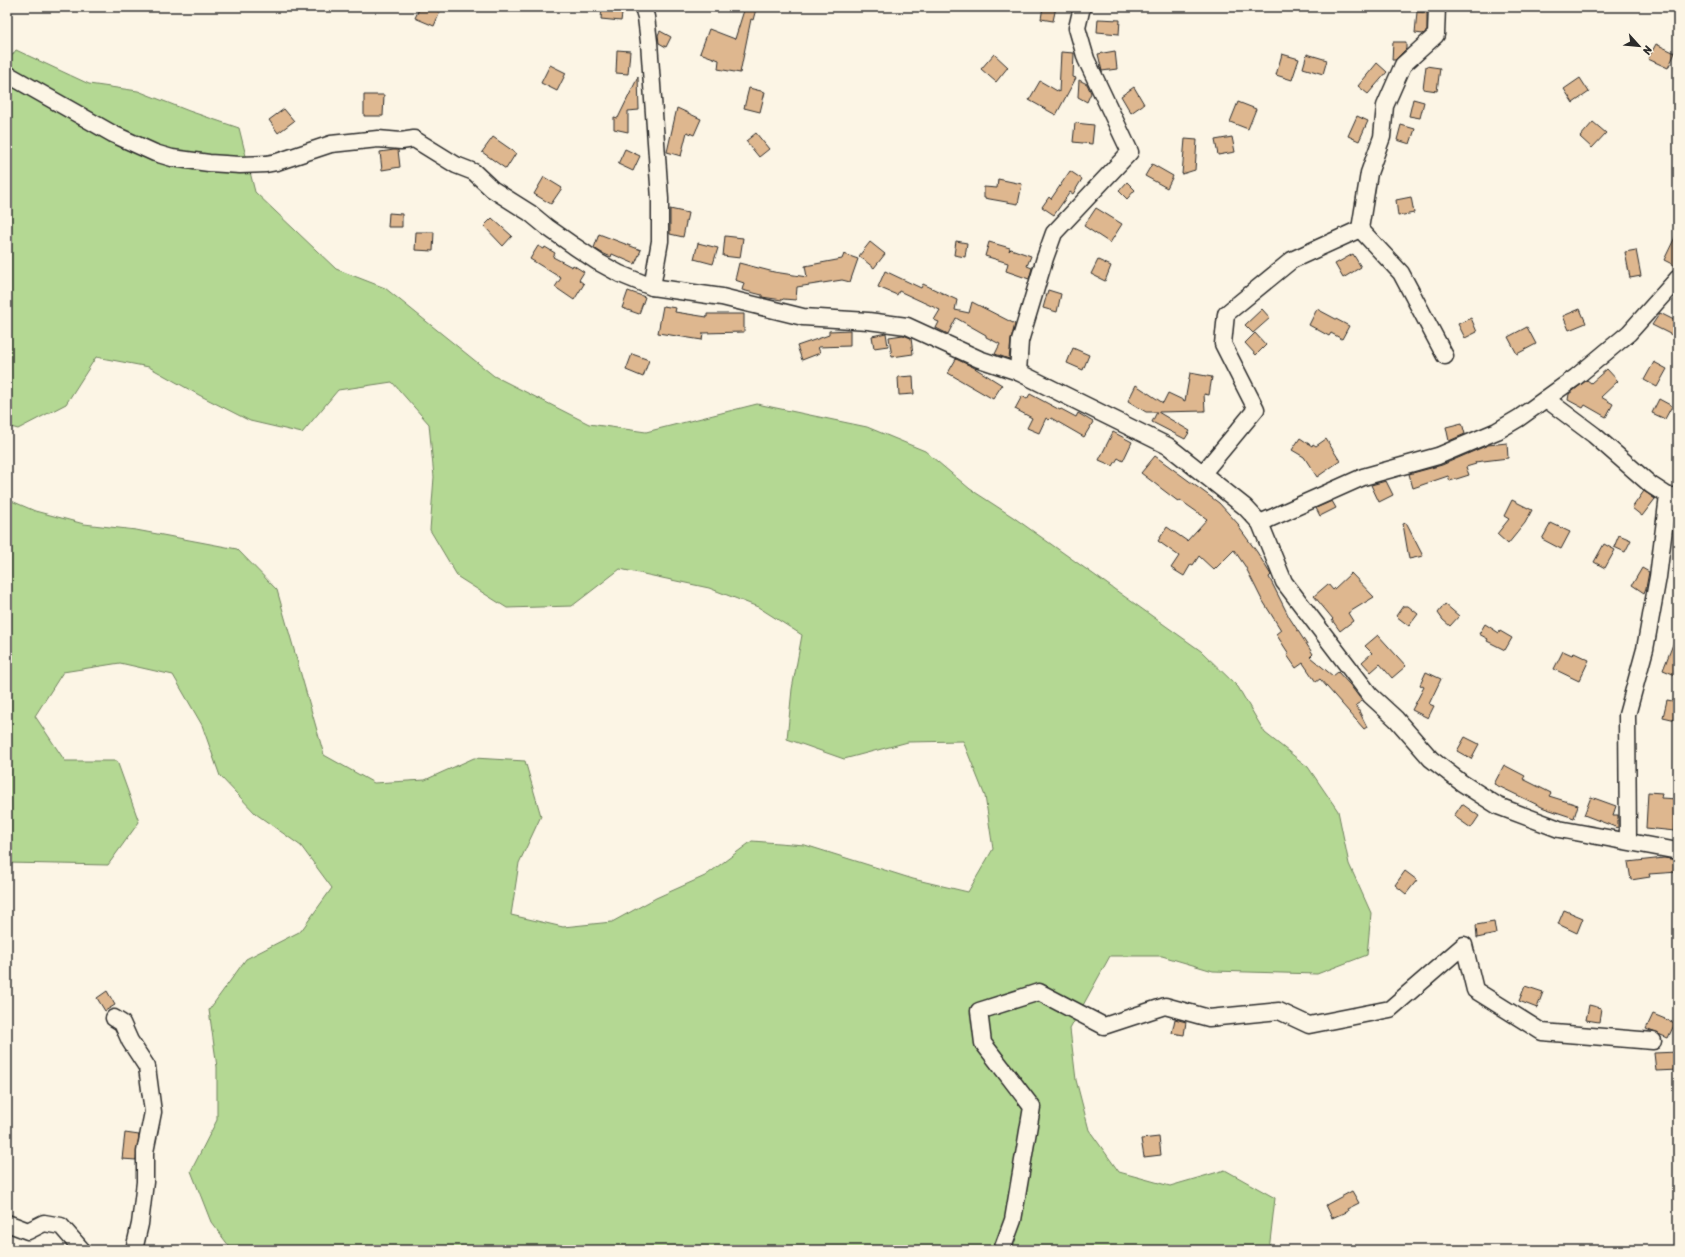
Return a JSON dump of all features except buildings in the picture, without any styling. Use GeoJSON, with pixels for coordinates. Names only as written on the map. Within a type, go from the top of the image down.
{"type":"FeatureCollection","features":[{"type":"Feature","properties":{"kind":"street"},"geometry":{"type":"LineString","coordinates":[[643,7],[646,17],[649,42],[660,199],[660,241],[652,287]]}},
{"type":"Feature","properties":{"kind":"street"},"geometry":{"type":"LineString","coordinates":[[1018,372],[1020,340],[1054,233],[1130,152],[1086,59],[1078,28],[1082,7]]}},
{"type":"Feature","properties":{"kind":"street"},"geometry":{"type":"LineString","coordinates":[[1360,229],[1369,173],[1382,137],[1384,106],[1404,65],[1436,35],[1437,8],[1435,7]]}},
{"type":"Feature","properties":{"kind":"street"},"geometry":{"type":"LineString","coordinates":[[7,74],[113,134],[155,153],[172,158],[240,165],[266,164],[277,162],[331,144],[378,139],[401,141],[414,139],[456,165],[474,172],[492,189],[530,213],[547,227],[598,262],[620,274],[652,287],[722,297],[803,317],[868,321],[907,326],[979,359],[1018,372],[1168,446],[1245,507],[1260,524],[1284,582],[1370,695],[1396,719],[1431,759],[1462,783],[1498,806],[1559,829],[1678,851]]}},
{"type":"Feature","properties":{"kind":"street"},"geometry":{"type":"LineString","coordinates":[[1203,473],[1256,409],[1222,344],[1226,314],[1292,260],[1360,229]]}},
{"type":"Feature","properties":{"kind":"street"},"geometry":{"type":"LineString","coordinates":[[1360,229],[1402,273],[1445,356]]}},
{"type":"Feature","properties":{"kind":"street"},"geometry":{"type":"LineString","coordinates":[[1260,524],[1363,477],[1438,456],[1497,431],[1546,400],[1576,378],[1629,333],[1678,278]]}},
{"type":"Feature","properties":{"kind":"street"},"geometry":{"type":"LineString","coordinates":[[1546,400],[1594,435],[1641,478],[1673,496],[1644,649],[1627,715],[1628,841]]}},
{"type":"Feature","properties":{"kind":"street"},"geometry":{"type":"LineString","coordinates":[[1002,1250],[1013,1220],[1032,1107],[983,1042],[979,1011],[1039,992],[1104,1026],[1165,1006],[1209,1018],[1279,1011],[1309,1025],[1390,1009],[1464,945],[1475,990],[1542,1032],[1653,1041]]}},
{"type":"Feature","properties":{"kind":"street"},"geometry":{"type":"LineString","coordinates":[[114,1018],[122,1024],[130,1041],[147,1067],[153,1112],[145,1152],[145,1182],[140,1224],[134,1250]]}},
{"type":"Feature","properties":{"kind":"street"},"geometry":{"type":"LineString","coordinates":[[7,1223],[28,1231],[44,1223],[61,1226],[82,1250]]}},
{"type":"Feature","properties":{"kind":"green space"},"geometry":{"type":"Polygon","coordinates":[[[16,50],[89,84],[138,91],[189,111],[239,128],[255,192],[336,269],[385,288],[494,376],[589,424],[646,432],[757,404],[867,427],[925,451],[970,489],[1013,517],[1201,651],[1238,687],[1265,733],[1308,767],[1338,811],[1349,864],[1371,913],[1367,955],[1317,974],[1213,971],[1162,956],[1110,956],[1070,1029],[1076,1080],[1089,1130],[1119,1172],[1170,1186],[1225,1170],[1275,1198],[1269,1250],[232,1250],[211,1222],[191,1171],[217,1120],[217,1067],[209,1010],[246,959],[301,931],[332,888],[301,846],[256,814],[220,776],[202,725],[173,675],[120,663],[63,672],[35,716],[65,761],[117,761],[139,822],[108,865],[7,863],[7,499],[35,511],[84,524],[136,530],[237,549],[277,590],[324,755],[374,783],[425,780],[474,758],[525,761],[541,816],[519,863],[511,915],[563,927],[612,922],[656,898],[705,876],[752,841],[805,845],[913,879],[968,892],[993,849],[985,796],[963,741],[908,742],[844,759],[787,739],[792,689],[802,635],[758,607],[709,588],[620,569],[572,606],[507,608],[458,577],[430,530],[434,477],[429,424],[392,382],[338,390],[302,433],[250,421],[149,367],[96,357],[66,404],[18,429],[7,426],[7,62],[16,50]]]}}]}
